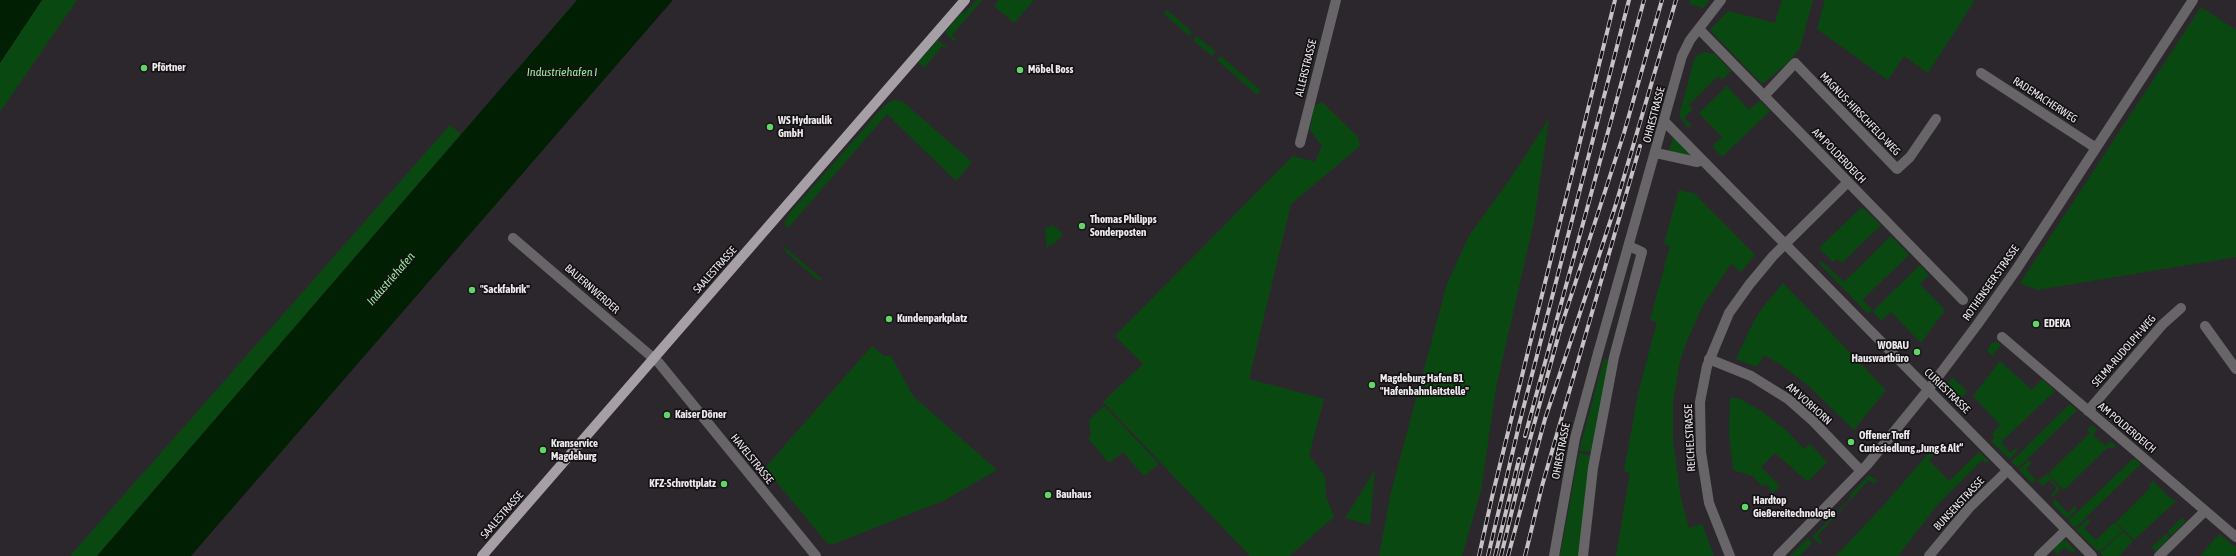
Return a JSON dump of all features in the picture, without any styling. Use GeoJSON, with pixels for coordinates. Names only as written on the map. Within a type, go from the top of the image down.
{"type":"FeatureCollection","features":[{"type":"Feature","properties":{"kind":"main road","name":"SAALESTRASSE"},"geometry":{"type":"LineString","coordinates":[[482,556],[965,0]]}},
{"type":"Feature","properties":{"kind":"street","name":"ALLERSTRASSE"},"geometry":{"type":"LineString","coordinates":[[1300,143],[1336,0]]}},
{"type":"Feature","properties":{"kind":"street","name":"OHRESTRASSE"},"geometry":{"type":"LineString","coordinates":[[1554,556],[1575,438],[1598,352],[1686,48],[1721,0]]}},
{"type":"Feature","properties":{"kind":"street","name":"ROTHENSEER STRASSE"},"geometry":{"type":"LineString","coordinates":[[1778,556],[1861,471],[1928,390],[2013,274],[2194,0]]}},
{"type":"Feature","properties":{"kind":"street","name":"AM POLDERDEICH"},"geometry":{"type":"LineString","coordinates":[[1699,29],[1963,300]]}},
{"type":"Feature","properties":{"kind":"street","name":"MAGNUS-HIRSCHFELD-WEG"},"geometry":{"type":"LineString","coordinates":[[1764,96],[1794,63],[1898,169],[1910,157],[1936,118]]}},
{"type":"Feature","properties":{"kind":"street","name":"RADEMACHERWEG"},"geometry":{"type":"LineString","coordinates":[[1981,73],[2096,148]]}},
{"type":"Feature","properties":{"kind":"street","name":"CURIESTRASSE"},"geometry":{"type":"LineString","coordinates":[[1665,122],[2092,556]]}},
{"type":"Feature","properties":{"kind":"street"},"geometry":{"type":"LineString","coordinates":[[1656,152],[1697,162],[1702,160]]}},
{"type":"Feature","properties":{"kind":"street"},"geometry":{"type":"LineString","coordinates":[[1785,244],[1848,182]]}},
{"type":"Feature","properties":{"kind":"street","name":"BAUERNWERDER"},"geometry":{"type":"LineString","coordinates":[[514,238],[654,358]]}},
{"type":"Feature","properties":{"kind":"street","name":"REICHELSTRASSE"},"geometry":{"type":"LineString","coordinates":[[1730,556],[1709,503],[1700,452],[1700,402],[1709,359],[1723,327],[1737,301],[1762,269],[1785,244]]}},
{"type":"Feature","properties":{"kind":"street"},"geometry":{"type":"LineString","coordinates":[[1583,556],[1593,468],[1614,357],[1642,252],[1629,246]]}},
{"type":"Feature","properties":{"kind":"street","name":"SELMA-RUDOLPH-WEG"},"geometry":{"type":"LineString","coordinates":[[2088,411],[2162,324],[2181,308]]}},
{"type":"Feature","properties":{"kind":"street"},"geometry":{"type":"LineString","coordinates":[[2205,326],[2236,368]]}},
{"type":"Feature","properties":{"kind":"street","name":"AM POLDERDEICH"},"geometry":{"type":"LineString","coordinates":[[2002,337],[2236,537]]}},
{"type":"Feature","properties":{"kind":"street"},"geometry":{"type":"LineString","coordinates":[[1598,352],[1614,357]]}},
{"type":"Feature","properties":{"kind":"street","name":"HAVELSTRASSE"},"geometry":{"type":"LineString","coordinates":[[654,358],[816,556]]}},
{"type":"Feature","properties":{"kind":"street","name":"AM VORHORN"},"geometry":{"type":"LineString","coordinates":[[1709,359],[1751,376],[1788,399],[1813,421],[1861,471]]}},
{"type":"Feature","properties":{"kind":"street","name":"BUNSENSTRASSE"},"geometry":{"type":"LineString","coordinates":[[1929,556],[1963,514],[2008,470]]}},
{"type":"Feature","properties":{"kind":"street"},"geometry":{"type":"LineString","coordinates":[[2159,556],[2206,511]]}},
{"type":"Feature","properties":{"kind":"street"},"geometry":{"type":"LineString","coordinates":[[2039,556],[2066,530]]}},
{"type":"Feature","properties":{"kind":"green space"},"geometry":{"type":"Polygon","coordinates":[[[42,0],[77,0],[0,112],[0,63],[42,0]]]}},
{"type":"Feature","properties":{"kind":"green space"},"geometry":{"type":"Polygon","coordinates":[[[976,0],[982,0],[952,35],[956,39],[954,41],[946,34],[946,31],[961,13],[965,13],[976,0]]]}},
{"type":"Feature","properties":{"kind":"green space"},"geometry":{"type":"Polygon","coordinates":[[[999,0],[1034,0],[1014,23],[994,6],[999,0]]]}},
{"type":"Feature","properties":{"kind":"green space"},"geometry":{"type":"Polygon","coordinates":[[[1690,0],[1709,0],[1704,8],[1689,4],[1690,0]]]}},
{"type":"Feature","properties":{"kind":"green space"},"geometry":{"type":"Polygon","coordinates":[[[1782,0],[1813,0],[1800,48],[1789,62],[1762,84],[1710,30],[1728,11],[1775,23],[1782,0]]]}},
{"type":"Feature","properties":{"kind":"green space"},"geometry":{"type":"Polygon","coordinates":[[[1825,0],[1975,0],[1928,73],[1904,56],[1888,80],[1817,29],[1825,0]]]}},
{"type":"Feature","properties":{"kind":"green space"},"geometry":{"type":"Polygon","coordinates":[[[2201,7],[2236,30],[2236,257],[2037,290],[2020,283],[2201,7]]]}},
{"type":"Feature","properties":{"kind":"green space"},"geometry":{"type":"Polygon","coordinates":[[[1167,10],[1192,32],[1189,36],[1164,14],[1167,10]]]}},
{"type":"Feature","properties":{"kind":"green space"},"geometry":{"type":"Polygon","coordinates":[[[1197,36],[1216,52],[1212,56],[1193,40],[1197,36]]]}},
{"type":"Feature","properties":{"kind":"green space"},"geometry":{"type":"Polygon","coordinates":[[[938,40],[948,48],[947,49],[942,46],[924,68],[918,62],[938,40]]]}},
{"type":"Feature","properties":{"kind":"green space"},"geometry":{"type":"Polygon","coordinates":[[[1704,52],[1715,54],[1731,71],[1722,80],[1718,76],[1689,105],[1693,109],[1684,118],[1691,125],[1688,128],[1679,116],[1694,60],[1697,55],[1704,52]]]}},
{"type":"Feature","properties":{"kind":"green space"},"geometry":{"type":"Polygon","coordinates":[[[1221,56],[1261,91],[1257,95],[1217,60],[1221,56]]]}},
{"type":"Feature","properties":{"kind":"green space"},"geometry":{"type":"Polygon","coordinates":[[[1727,86],[1749,110],[1760,101],[1770,111],[1722,157],[1712,146],[1722,137],[1699,113],[1727,86]]]}},
{"type":"Feature","properties":{"kind":"green space"},"geometry":{"type":"Polygon","coordinates":[[[893,100],[902,101],[972,162],[956,181],[887,114],[788,228],[784,224],[789,214],[884,106],[893,100]]]}},
{"type":"Feature","properties":{"kind":"green space"},"geometry":{"type":"Polygon","coordinates":[[[1322,102],[1358,137],[1360,146],[1291,204],[1249,379],[1324,399],[1309,455],[1325,476],[1326,496],[1334,517],[1289,556],[1250,556],[1103,402],[1143,364],[1115,336],[1293,156],[1315,162],[1322,146],[1310,130],[1314,106],[1322,102]]]}},
{"type":"Feature","properties":{"kind":"green space"},"geometry":{"type":"Polygon","coordinates":[[[1549,119],[1534,221],[1496,388],[1481,490],[1462,556],[1379,556],[1391,492],[1447,284],[1469,236],[1510,179],[1549,119]]]}},
{"type":"Feature","properties":{"kind":"green space"},"geometry":{"type":"Polygon","coordinates":[[[450,125],[461,134],[97,556],[70,556],[450,125]]]}},
{"type":"Feature","properties":{"kind":"green space"},"geometry":{"type":"Polygon","coordinates":[[[1673,137],[1690,154],[1689,156],[1669,152],[1673,137]]]}},
{"type":"Feature","properties":{"kind":"green space"},"geometry":{"type":"Polygon","coordinates":[[[1679,190],[1693,192],[1755,255],[1741,272],[1731,264],[1703,305],[1680,361],[1673,401],[1673,440],[1681,499],[1689,528],[1702,524],[1714,556],[1616,556],[1630,473],[1624,471],[1638,394],[1657,322],[1650,320],[1670,246],[1664,244],[1679,190]]]}},
{"type":"Feature","properties":{"kind":"green space"},"geometry":{"type":"Polygon","coordinates":[[[1862,207],[1881,225],[1842,263],[1837,259],[1833,262],[1819,248],[1862,207]]]}},
{"type":"Feature","properties":{"kind":"green space"},"geometry":{"type":"Polygon","coordinates":[[[1053,225],[1063,234],[1054,244],[1052,243],[1047,248],[1045,229],[1053,225]]]}},
{"type":"Feature","properties":{"kind":"green space"},"geometry":{"type":"Polygon","coordinates":[[[1891,236],[1909,255],[1862,300],[1872,310],[1868,314],[1819,263],[1821,261],[1844,282],[1891,236]]]}},
{"type":"Feature","properties":{"kind":"green space"},"geometry":{"type":"Polygon","coordinates":[[[781,244],[822,279],[818,280],[787,253],[781,244]]]}},
{"type":"Feature","properties":{"kind":"green space"},"geometry":{"type":"Polygon","coordinates":[[[1920,265],[1929,275],[1920,284],[1945,310],[1921,343],[1891,312],[1881,321],[1873,311],[1920,265]]]}},
{"type":"Feature","properties":{"kind":"green space"},"geometry":{"type":"Polygon","coordinates":[[[1783,283],[1886,390],[1854,430],[1810,387],[1780,364],[1764,355],[1757,367],[1736,359],[1753,323],[1763,307],[1783,283]]]}},
{"type":"Feature","properties":{"kind":"green space"},"geometry":{"type":"Polygon","coordinates":[[[1997,342],[2001,345],[1992,356],[1987,351],[1992,343],[1997,342]]]}},
{"type":"Feature","properties":{"kind":"green space"},"geometry":{"type":"Polygon","coordinates":[[[872,346],[884,356],[891,356],[913,396],[997,470],[945,500],[831,545],[827,543],[765,468],[872,346]]]}},
{"type":"Feature","properties":{"kind":"green space"},"geometry":{"type":"Polygon","coordinates":[[[1604,359],[1609,360],[1593,452],[1579,451],[1604,359]]]}},
{"type":"Feature","properties":{"kind":"green space"},"geometry":{"type":"Polygon","coordinates":[[[2000,361],[2032,390],[2042,379],[2055,391],[2001,442],[2010,453],[2016,448],[2018,450],[2009,459],[1991,441],[1995,437],[1992,434],[2000,425],[1973,396],[2000,361]]]}},
{"type":"Feature","properties":{"kind":"green space"},"geometry":{"type":"Polygon","coordinates":[[[1952,377],[1967,391],[1959,401],[1969,411],[1966,415],[1949,398],[1947,387],[1952,377]]]}},
{"type":"Feature","properties":{"kind":"green space"},"geometry":{"type":"Polygon","coordinates":[[[1730,398],[1740,399],[1760,410],[1787,431],[1804,449],[1810,444],[1827,462],[1808,482],[1775,453],[1761,467],[1780,486],[1773,493],[1766,484],[1762,486],[1753,476],[1733,470],[1729,433],[1730,398]]]}},
{"type":"Feature","properties":{"kind":"green space"},"geometry":{"type":"Polygon","coordinates":[[[2070,404],[2077,410],[2018,468],[2011,462],[2070,404]]]}},
{"type":"Feature","properties":{"kind":"green space"},"geometry":{"type":"Polygon","coordinates":[[[1104,406],[1159,464],[1144,476],[1123,452],[1109,463],[1088,438],[1091,434],[1089,420],[1104,406]]]}},
{"type":"Feature","properties":{"kind":"green space"},"geometry":{"type":"Polygon","coordinates":[[[2092,425],[2097,429],[2093,435],[2106,446],[2110,441],[2116,446],[2113,449],[2108,447],[2064,490],[2048,474],[2090,433],[2087,430],[2092,425]]]}},
{"type":"Feature","properties":{"kind":"green space"},"geometry":{"type":"Polygon","coordinates":[[[1933,448],[1937,451],[1929,460],[1949,481],[1979,452],[1989,461],[1986,463],[1982,460],[1939,503],[1898,556],[1836,556],[1884,505],[1933,448]]]}},
{"type":"Feature","properties":{"kind":"green space"},"geometry":{"type":"Polygon","coordinates":[[[1579,453],[1592,456],[1580,556],[1560,556],[1579,453]]]}},
{"type":"Feature","properties":{"kind":"green space"},"geometry":{"type":"Polygon","coordinates":[[[2134,458],[2141,464],[2075,528],[2068,521],[2134,458]]]}},
{"type":"Feature","properties":{"kind":"green space"},"geometry":{"type":"Polygon","coordinates":[[[2029,460],[2032,463],[2026,469],[2036,480],[2032,483],[2019,470],[2029,460]]]}},
{"type":"Feature","properties":{"kind":"green space"},"geometry":{"type":"Polygon","coordinates":[[[1375,470],[1370,525],[1345,518],[1375,470]]]}},
{"type":"Feature","properties":{"kind":"green space"},"geometry":{"type":"Polygon","coordinates":[[[2047,474],[2060,489],[2053,497],[2051,495],[2057,488],[2049,480],[2043,486],[2038,481],[2047,474]]]}},
{"type":"Feature","properties":{"kind":"green space"},"geometry":{"type":"Polygon","coordinates":[[[1869,475],[1877,480],[1874,484],[1869,480],[1817,536],[1822,541],[1820,544],[1812,537],[1851,498],[1850,495],[1869,475]]]}},
{"type":"Feature","properties":{"kind":"green space"},"geometry":{"type":"Polygon","coordinates":[[[2153,481],[2170,498],[2176,501],[2134,540],[2116,522],[2151,487],[2149,485],[2153,481]]]}},
{"type":"Feature","properties":{"kind":"green space"},"geometry":{"type":"Polygon","coordinates":[[[2055,499],[2068,513],[2075,506],[2077,509],[2067,519],[2052,503],[2055,499]]]}},
{"type":"Feature","properties":{"kind":"green space"},"geometry":{"type":"Polygon","coordinates":[[[2182,518],[2186,521],[2171,536],[2168,531],[2182,518]]]}},
{"type":"Feature","properties":{"kind":"green space"},"geometry":{"type":"Polygon","coordinates":[[[2088,519],[2090,522],[2084,528],[2096,540],[2115,522],[2123,531],[2099,552],[2076,530],[2088,519]]]}},
{"type":"Feature","properties":{"kind":"green space"},"geometry":{"type":"Polygon","coordinates":[[[2123,532],[2133,541],[2119,556],[2103,556],[2100,553],[2123,532]]]}},
{"type":"Feature","properties":{"kind":"green space"},"geometry":{"type":"Polygon","coordinates":[[[2166,534],[2170,537],[2155,552],[2152,547],[2166,534]]]}},
{"type":"Feature","properties":{"kind":"green space"},"geometry":{"type":"Polygon","coordinates":[[[2219,534],[2236,548],[2236,553],[2233,556],[2200,556],[2219,534]]]}},
{"type":"Feature","properties":{"kind":"green space"},"geometry":{"type":"Polygon","coordinates":[[[1808,538],[1812,543],[1799,556],[1790,556],[1808,538]]]}},
{"type":"Feature","properties":{"kind":"green space"},"geometry":{"type":"Polygon","coordinates":[[[2061,541],[2066,541],[2075,550],[2073,553],[2064,547],[2057,554],[2053,550],[2061,541]]]}},
{"type":"Feature","properties":{"kind":"water"},"geometry":{"type":"Polygon","coordinates":[[[0,0],[42,0],[0,63],[0,0]]]}},
{"type":"Feature","properties":{"kind":"water","name":"Industriehafen I"},"geometry":{"type":"Polygon","coordinates":[[[577,0],[673,0],[191,556],[97,556],[577,0]]]}},
{"type":"Feature","properties":{"kind":"railway"},"geometry":{"type":"LineString","coordinates":[[1479,556],[1492,497],[1615,0]]}},
{"type":"Feature","properties":{"kind":"railway"},"geometry":{"type":"LineString","coordinates":[[1488,556],[1520,421],[1629,0]]}},
{"type":"Feature","properties":{"kind":"railway"},"geometry":{"type":"LineString","coordinates":[[1525,436],[1644,0]]}},
{"type":"Feature","properties":{"kind":"railway"},"geometry":{"type":"LineString","coordinates":[[1501,556],[1524,461],[1560,330],[1624,133],[1662,0]]}},
{"type":"Feature","properties":{"kind":"railway"},"geometry":{"type":"LineString","coordinates":[[1508,556],[1545,419],[1616,204],[1676,0]]}},
{"type":"Feature","properties":{"kind":"railway"},"geometry":{"type":"LineString","coordinates":[[1525,556],[1542,486],[1640,146]]}},
{"type":"Feature","properties":{"kind":"railway"},"geometry":{"type":"LineString","coordinates":[[1495,556],[1519,459]]}},
{"type":"Feature","properties":{"kind":"place","name":"Pförtner"},"geometry":{"type":"Point","coordinates":[144,68]}},
{"type":"Feature","properties":{"kind":"place","name":"Möbel Boss"},"geometry":{"type":"Point","coordinates":[1020,70]}},
{"type":"Feature","properties":{"kind":"place","name":"WS Hydraulik GmbH"},"geometry":{"type":"Point","coordinates":[770,127]}},
{"type":"Feature","properties":{"kind":"place","name":"Thomas Philipps Sonderposten"},"geometry":{"type":"Point","coordinates":[1082,226]}},
{"type":"Feature","properties":{"kind":"place","name":"\"Sackfabrik\""},"geometry":{"type":"Point","coordinates":[472,290]}},
{"type":"Feature","properties":{"kind":"place","name":"Kundenparkplatz"},"geometry":{"type":"Point","coordinates":[889,319]}},
{"type":"Feature","properties":{"kind":"place","name":"EDEKA"},"geometry":{"type":"Point","coordinates":[2036,324]}},
{"type":"Feature","properties":{"kind":"place","name":"WOBAU Hauswartbüro"},"geometry":{"type":"Point","coordinates":[1917,352]}},
{"type":"Feature","properties":{"kind":"place","name":"Magdeburg Hafen B1 \"Hafenbahnleitstelle\""},"geometry":{"type":"Point","coordinates":[1372,385]}},
{"type":"Feature","properties":{"kind":"place","name":"Kaiser Döner"},"geometry":{"type":"Point","coordinates":[667,415]}},
{"type":"Feature","properties":{"kind":"place","name":"Offener Treff Curiesiedlung „Jung & Alt“"},"geometry":{"type":"Point","coordinates":[1851,442]}},
{"type":"Feature","properties":{"kind":"place","name":"Kranservice Magdeburg"},"geometry":{"type":"Point","coordinates":[543,450]}},
{"type":"Feature","properties":{"kind":"place","name":"KFZ-Schrottplatz"},"geometry":{"type":"Point","coordinates":[724,484]}},
{"type":"Feature","properties":{"kind":"place","name":"Bauhaus"},"geometry":{"type":"Point","coordinates":[1048,495]}},
{"type":"Feature","properties":{"kind":"place","name":"Hardtop Gießereitechnologie"},"geometry":{"type":"Point","coordinates":[1745,507]}},
{"type":"Feature","properties":{"kind":"water label","name":"Industriehafen"},"geometry":{"type":"Point","coordinates":[391,279]}}]}
